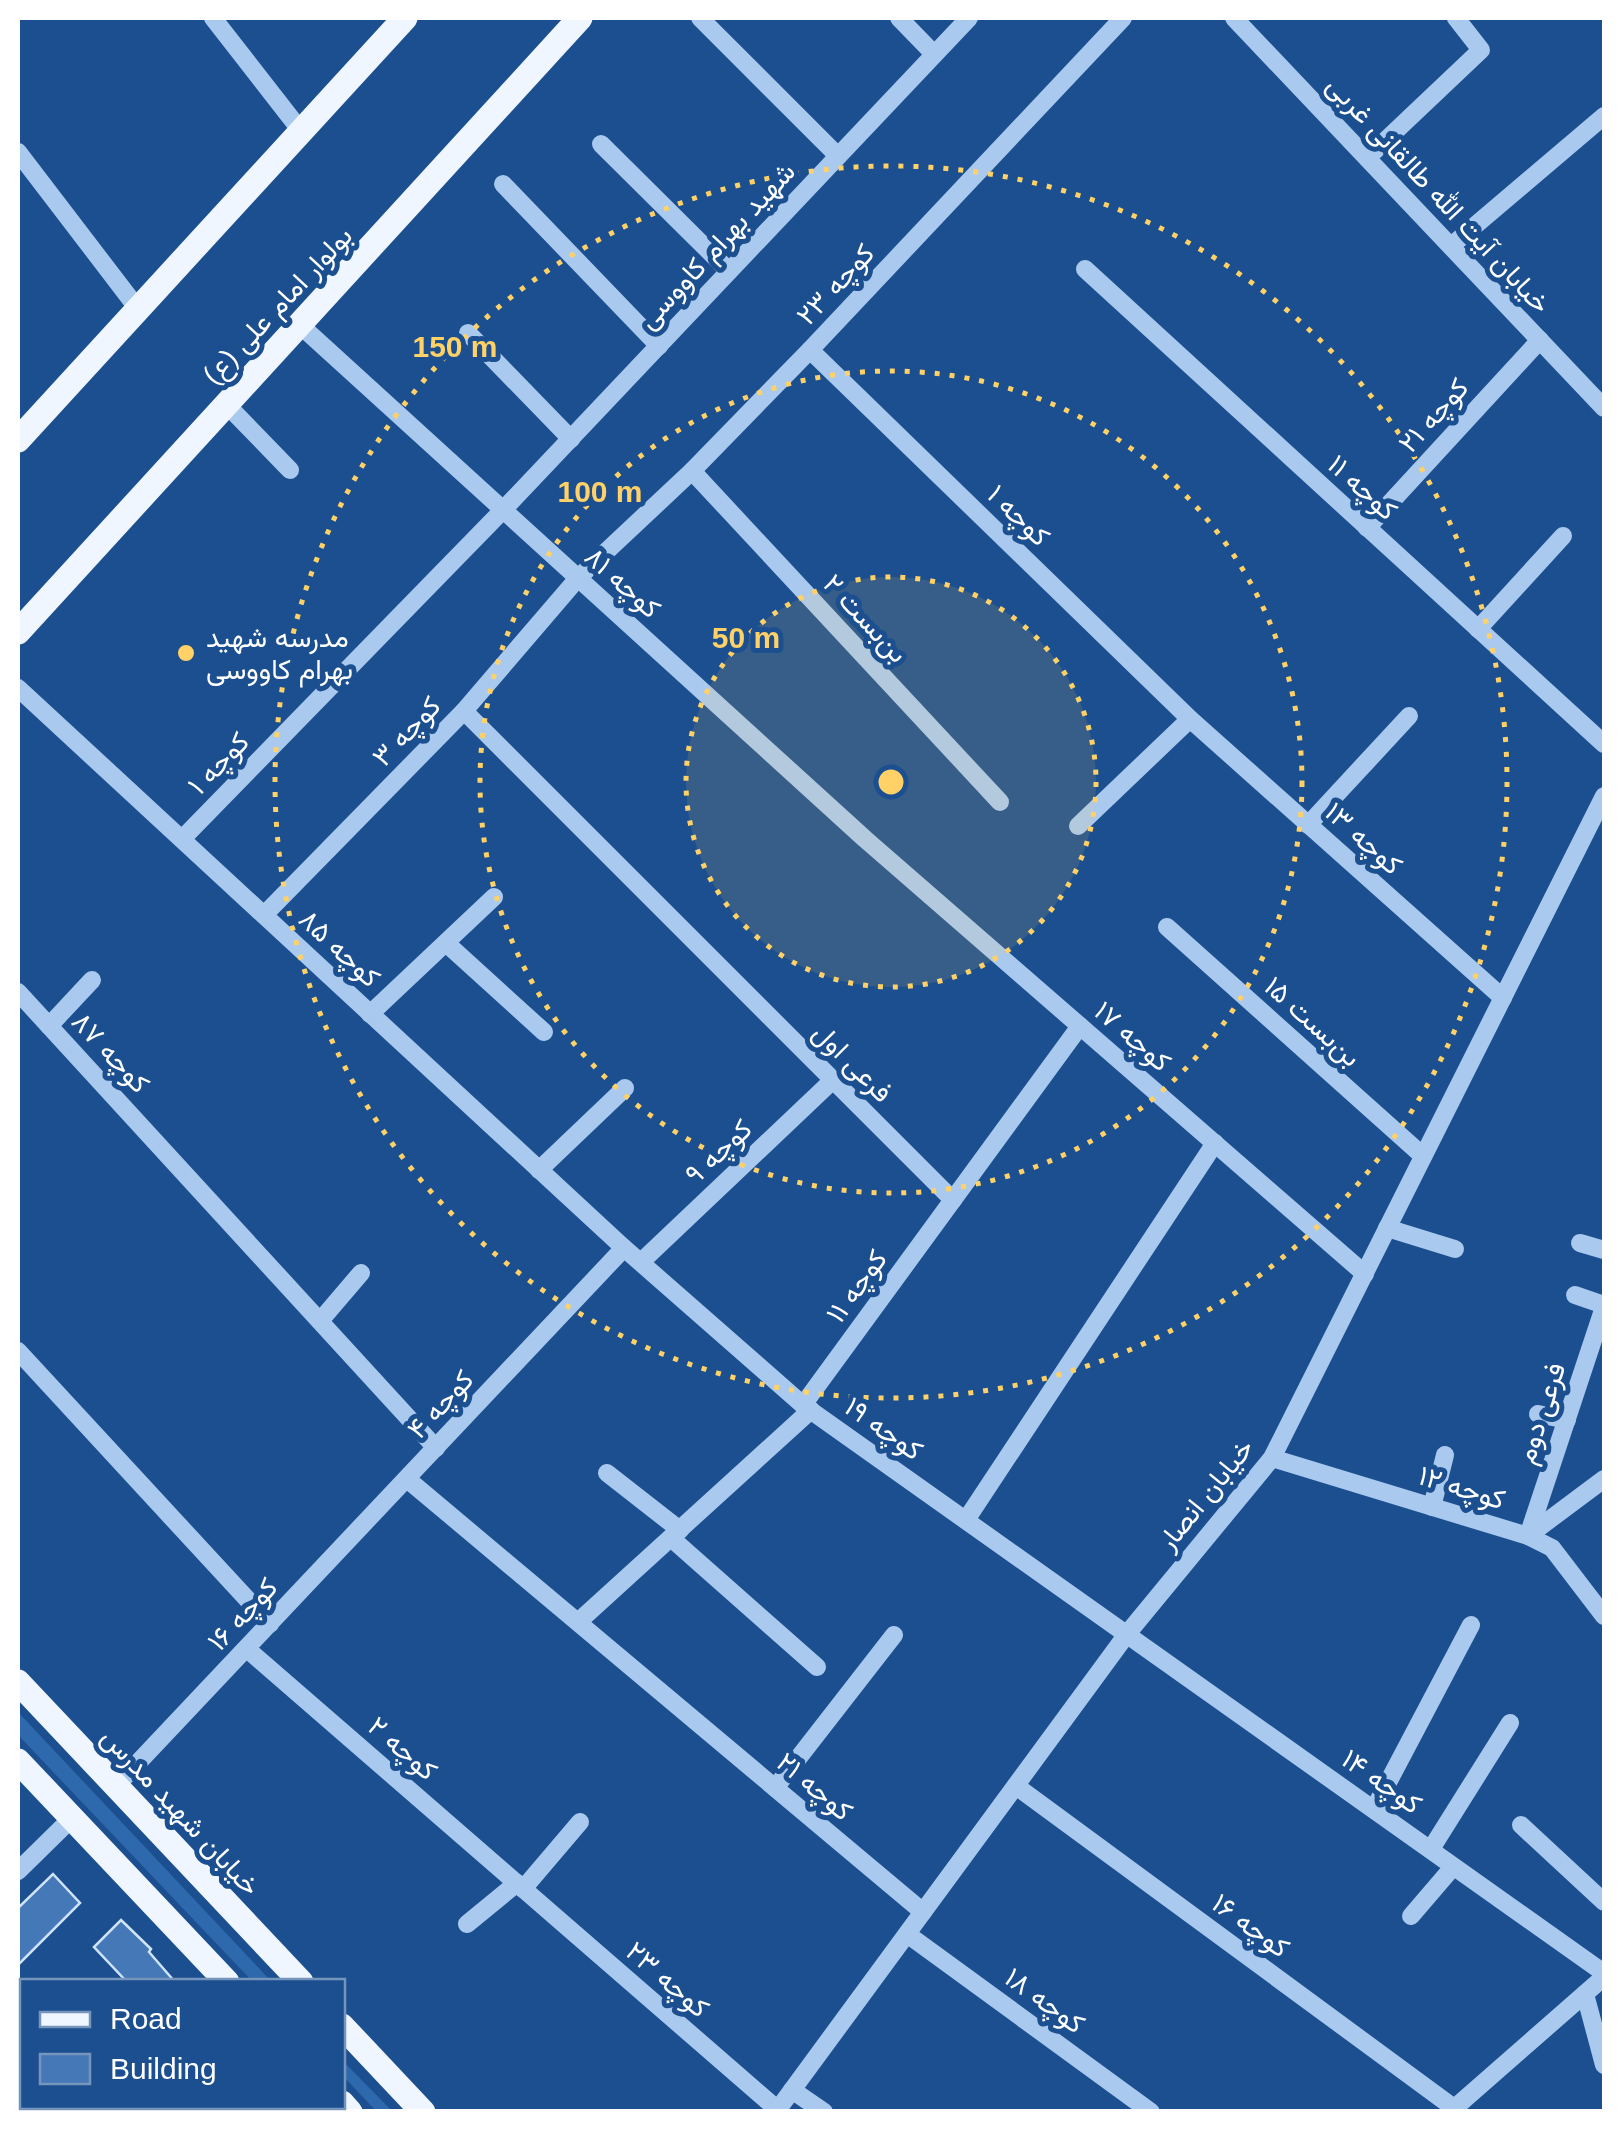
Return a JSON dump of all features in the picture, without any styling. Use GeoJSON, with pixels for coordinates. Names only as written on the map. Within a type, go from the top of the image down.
{"type":"FeatureCollection","features":[{"type":"Feature","properties":{"kind":"main road"},"geometry":{"type":"LineString","coordinates":[[18,440],[405,18]]}},
{"type":"Feature","properties":{"kind":"main road","name":"بولوار امام علی (ع)"},"geometry":{"type":"LineString","coordinates":[[18,632],[580,18]]}},
{"type":"Feature","properties":{"kind":"main road","name":"خیابان شهید مدرس"},"geometry":{"type":"LineString","coordinates":[[18,1682],[297,1979]]}},
{"type":"Feature","properties":{"kind":"main road"},"geometry":{"type":"LineString","coordinates":[[18,1760],[224,1979]]}},
{"type":"Feature","properties":{"kind":"main road"},"geometry":{"type":"LineString","coordinates":[[345,2029],[424,2112]]}},
{"type":"Feature","properties":{"kind":"street"},"geometry":{"type":"LineString","coordinates":[[213,18],[301,131]]}},
{"type":"Feature","properties":{"kind":"street"},"geometry":{"type":"LineString","coordinates":[[700,18],[838,156]]}},
{"type":"Feature","properties":{"kind":"street"},"geometry":{"type":"LineString","coordinates":[[898,18],[934,54]]}},
{"type":"Feature","properties":{"kind":"street","name":"شهید بهرام کاووسی"},"geometry":{"type":"LineString","coordinates":[[504,510],[968,18]]}},
{"type":"Feature","properties":{"kind":"street","name":"کوچه ۲۳"},"geometry":{"type":"LineString","coordinates":[[578,578],[692,471],[810,350],[1123,18]]}},
{"type":"Feature","properties":{"kind":"street","name":"خیابان آیت الله طالقانی غربی"},"geometry":{"type":"LineString","coordinates":[[1234,18],[1604,408]]}},
{"type":"Feature","properties":{"kind":"street"},"geometry":{"type":"LineString","coordinates":[[1367,158],[1481,50],[1456,18]]}},
{"type":"Feature","properties":{"kind":"street"},"geometry":{"type":"LineString","coordinates":[[1451,246],[1604,116]]}},
{"type":"Feature","properties":{"kind":"street"},"geometry":{"type":"LineString","coordinates":[[602,144],[729,271]]}},
{"type":"Feature","properties":{"kind":"street"},"geometry":{"type":"LineString","coordinates":[[18,152],[138,309]]}},
{"type":"Feature","properties":{"kind":"street"},"geometry":{"type":"LineString","coordinates":[[503,184],[658,346]]}},
{"type":"Feature","properties":{"kind":"street","name":"کوچه ۱۱"},"geometry":{"type":"LineString","coordinates":[[1084,269],[1604,744]]}},
{"type":"Feature","properties":{"kind":"street","name":"کوچه ۸۱"},"geometry":{"type":"LineString","coordinates":[[300,324],[865,839]]}},
{"type":"Feature","properties":{"kind":"street"},"geometry":{"type":"LineString","coordinates":[[468,334],[571,439]]}},
{"type":"Feature","properties":{"kind":"street","name":"کوچه ۲۱"},"geometry":{"type":"LineString","coordinates":[[1368,528],[1540,340]]}},
{"type":"Feature","properties":{"kind":"street","name":"کوچه ۱"},"geometry":{"type":"LineString","coordinates":[[810,350],[1190,719]]}},
{"type":"Feature","properties":{"kind":"street"},"geometry":{"type":"LineString","coordinates":[[226,404],[290,470]]}},
{"type":"Feature","properties":{"kind":"street","name":"بن‌بست ۲"},"geometry":{"type":"LineString","coordinates":[[692,471],[1000,802]]}},
{"type":"Feature","properties":{"kind":"street","name":"کوچه ۱"},"geometry":{"type":"LineString","coordinates":[[182,839],[504,510]]}},
{"type":"Feature","properties":{"kind":"street"},"geometry":{"type":"LineString","coordinates":[[1478,630],[1563,536]]}},
{"type":"Feature","properties":{"kind":"street","name":"کوچه ۳"},"geometry":{"type":"LineString","coordinates":[[264,915],[464,711],[578,578]]}},
{"type":"Feature","properties":{"kind":"street","name":"کوچه ۸۵"},"geometry":{"type":"LineString","coordinates":[[18,688],[624,1248]]}},
{"type":"Feature","properties":{"kind":"street","name":"فرعی اول"},"geometry":{"type":"LineString","coordinates":[[464,711],[953,1200]]}},
{"type":"Feature","properties":{"kind":"street"},"geometry":{"type":"LineString","coordinates":[[1308,825],[1408,716]]}},
{"type":"Feature","properties":{"kind":"street"},"geometry":{"type":"LineString","coordinates":[[1078,826],[1190,719]]}},
{"type":"Feature","properties":{"kind":"street","name":"کوچه ۱۳"},"geometry":{"type":"LineString","coordinates":[[1190,719],[1503,998]]}},
{"type":"Feature","properties":{"kind":"street","name":"خیابان انصار"},"geometry":{"type":"LineString","coordinates":[[777,2111],[1127,1634],[1272,1458],[1604,796]]}},
{"type":"Feature","properties":{"kind":"street","name":"کوچه ۱۷"},"geometry":{"type":"LineString","coordinates":[[865,839],[1365,1274]]}},
{"type":"Feature","properties":{"kind":"street"},"geometry":{"type":"LineString","coordinates":[[370,1014],[494,897]]}},
{"type":"Feature","properties":{"kind":"street","name":"بن‌بست ۱۵"},"geometry":{"type":"LineString","coordinates":[[1167,926],[1424,1156]]}},
{"type":"Feature","properties":{"kind":"street"},"geometry":{"type":"LineString","coordinates":[[446,943],[544,1032]]}},
{"type":"Feature","properties":{"kind":"street"},"geometry":{"type":"LineString","coordinates":[[49,1026],[92,980]]}},
{"type":"Feature","properties":{"kind":"street","name":"کوچه ۸۷"},"geometry":{"type":"LineString","coordinates":[[18,992],[320,1321]]}},
{"type":"Feature","properties":{"kind":"street"},"geometry":{"type":"LineString","coordinates":[[953,1200],[1080,1026]]}},
{"type":"Feature","properties":{"kind":"street","name":"کوچه ۹"},"geometry":{"type":"LineString","coordinates":[[641,1262],[833,1080]]}},
{"type":"Feature","properties":{"kind":"street"},"geometry":{"type":"LineString","coordinates":[[540,1170],[625,1088]]}},
{"type":"Feature","properties":{"kind":"street"},"geometry":{"type":"LineString","coordinates":[[966,1520],[1215,1143]]}},
{"type":"Feature","properties":{"kind":"street","name":"کوچه ۱۱"},"geometry":{"type":"LineString","coordinates":[[807,1408],[953,1200]]}},
{"type":"Feature","properties":{"kind":"street"},"geometry":{"type":"LineString","coordinates":[[1388,1228],[1455,1249]]}},
{"type":"Feature","properties":{"kind":"street"},"geometry":{"type":"LineString","coordinates":[[1580,1243],[1604,1250]]}},
{"type":"Feature","properties":{"kind":"street","name":"کوچه ۱۹"},"geometry":{"type":"LineString","coordinates":[[624,1248],[807,1408],[1127,1634]]}},
{"type":"Feature","properties":{"kind":"street","name":"کوچه ۴"},"geometry":{"type":"LineString","coordinates":[[624,1248],[407,1478],[672,1702]]}},
{"type":"Feature","properties":{"kind":"street"},"geometry":{"type":"LineString","coordinates":[[361,1273],[320,1321],[436,1448]]}},
{"type":"Feature","properties":{"kind":"street"},"geometry":{"type":"LineString","coordinates":[[1576,1295],[1604,1306]]}},
{"type":"Feature","properties":{"kind":"street","name":"فرعی دوم"},"geometry":{"type":"LineString","coordinates":[[1528,1536],[1604,1306]]}},
{"type":"Feature","properties":{"kind":"street"},"geometry":{"type":"LineString","coordinates":[[18,1351],[270,1624]]}},
{"type":"Feature","properties":{"kind":"street"},"geometry":{"type":"LineString","coordinates":[[578,1622],[807,1408]]}},
{"type":"Feature","properties":{"kind":"street"},"geometry":{"type":"LineString","coordinates":[[1538,1414],[1567,1420]]}},
{"type":"Feature","properties":{"kind":"street"},"geometry":{"type":"LineString","coordinates":[[1432,1507],[1444,1455]]}},
{"type":"Feature","properties":{"kind":"street","name":"کوچه ۱۲"},"geometry":{"type":"LineString","coordinates":[[1272,1458],[1528,1536],[1552,1548],[1604,1616]]}},
{"type":"Feature","properties":{"kind":"street"},"geometry":{"type":"LineString","coordinates":[[607,1472],[817,1667]]}},
{"type":"Feature","properties":{"kind":"street","name":"کوچه ۱۶"},"geometry":{"type":"LineString","coordinates":[[116,1786],[407,1478]]}},
{"type":"Feature","properties":{"kind":"street"},"geometry":{"type":"LineString","coordinates":[[1528,1536],[1604,1479]]}},
{"type":"Feature","properties":{"kind":"street"},"geometry":{"type":"LineString","coordinates":[[1374,1809],[1471,1625]]}},
{"type":"Feature","properties":{"kind":"street","name":"کوچه ۱۴"},"geometry":{"type":"LineString","coordinates":[[1127,1634],[1604,1975]]}},
{"type":"Feature","properties":{"kind":"street"},"geometry":{"type":"LineString","coordinates":[[775,1788],[894,1635]]}},
{"type":"Feature","properties":{"kind":"street","name":"کوچه ۲"},"geometry":{"type":"LineString","coordinates":[[247,1648],[520,1886]]}},
{"type":"Feature","properties":{"kind":"street","name":"کوچه ۲۱"},"geometry":{"type":"LineString","coordinates":[[672,1702],[923,1912]]}},
{"type":"Feature","properties":{"kind":"street"},"geometry":{"type":"LineString","coordinates":[[1430,1849],[1510,1723]]}},
{"type":"Feature","properties":{"kind":"street","name":"کوچه ۱۶"},"geometry":{"type":"LineString","coordinates":[[1016,1786],[1452,2110]]}},
{"type":"Feature","properties":{"kind":"street"},"geometry":{"type":"LineString","coordinates":[[18,1870],[72,1818]]}},
{"type":"Feature","properties":{"kind":"street"},"geometry":{"type":"LineString","coordinates":[[467,1924],[520,1886],[580,1822]]}},
{"type":"Feature","properties":{"kind":"street"},"geometry":{"type":"LineString","coordinates":[[1521,1825],[1604,1902]]}},
{"type":"Feature","properties":{"kind":"street"},"geometry":{"type":"LineString","coordinates":[[1412,1916],[1453,1867]]}},
{"type":"Feature","properties":{"kind":"street","name":"کوچه ۲۳"},"geometry":{"type":"LineString","coordinates":[[520,1886],[777,2111]]}},
{"type":"Feature","properties":{"kind":"street","name":"کوچه ۱۸"},"geometry":{"type":"LineString","coordinates":[[907,1934],[1151,2112]]}},
{"type":"Feature","properties":{"kind":"street"},"geometry":{"type":"LineString","coordinates":[[1452,2110],[1604,1975]]}},
{"type":"Feature","properties":{"kind":"street"},"geometry":{"type":"LineString","coordinates":[[1585,1994],[1604,2065]]}},
{"type":"Feature","properties":{"kind":"street"},"geometry":{"type":"LineString","coordinates":[[792,2090],[824,2112]]}},
{"type":"Feature","properties":{"kind":"shaded area"},"geometry":{"type":"Polygon","coordinates":[[[18,1712],[269,1979],[250,1979],[18,1735],[18,1712]]]}},
{"type":"Feature","properties":{"kind":"shaded area"},"geometry":{"type":"Polygon","coordinates":[[[345,2063],[392,2111],[376,2111],[345,2078],[345,2063]]]}},
{"type":"Feature","properties":{"kind":"building"},"geometry":{"type":"Polygon","coordinates":[[[53,1874],[80,1903],[18,1965],[18,1908],[53,1874]]]}},
{"type":"Feature","properties":{"kind":"building"},"geometry":{"type":"Polygon","coordinates":[[[121,1920],[151,1949],[149,1952],[172,1979],[124,1979],[94,1947],[121,1920]]]}},
{"type":"Feature","properties":{"kind":"place","name":"مدرسه شهید بهرام کاووسی"},"geometry":{"type":"Point","coordinates":[186,653]}}]}
